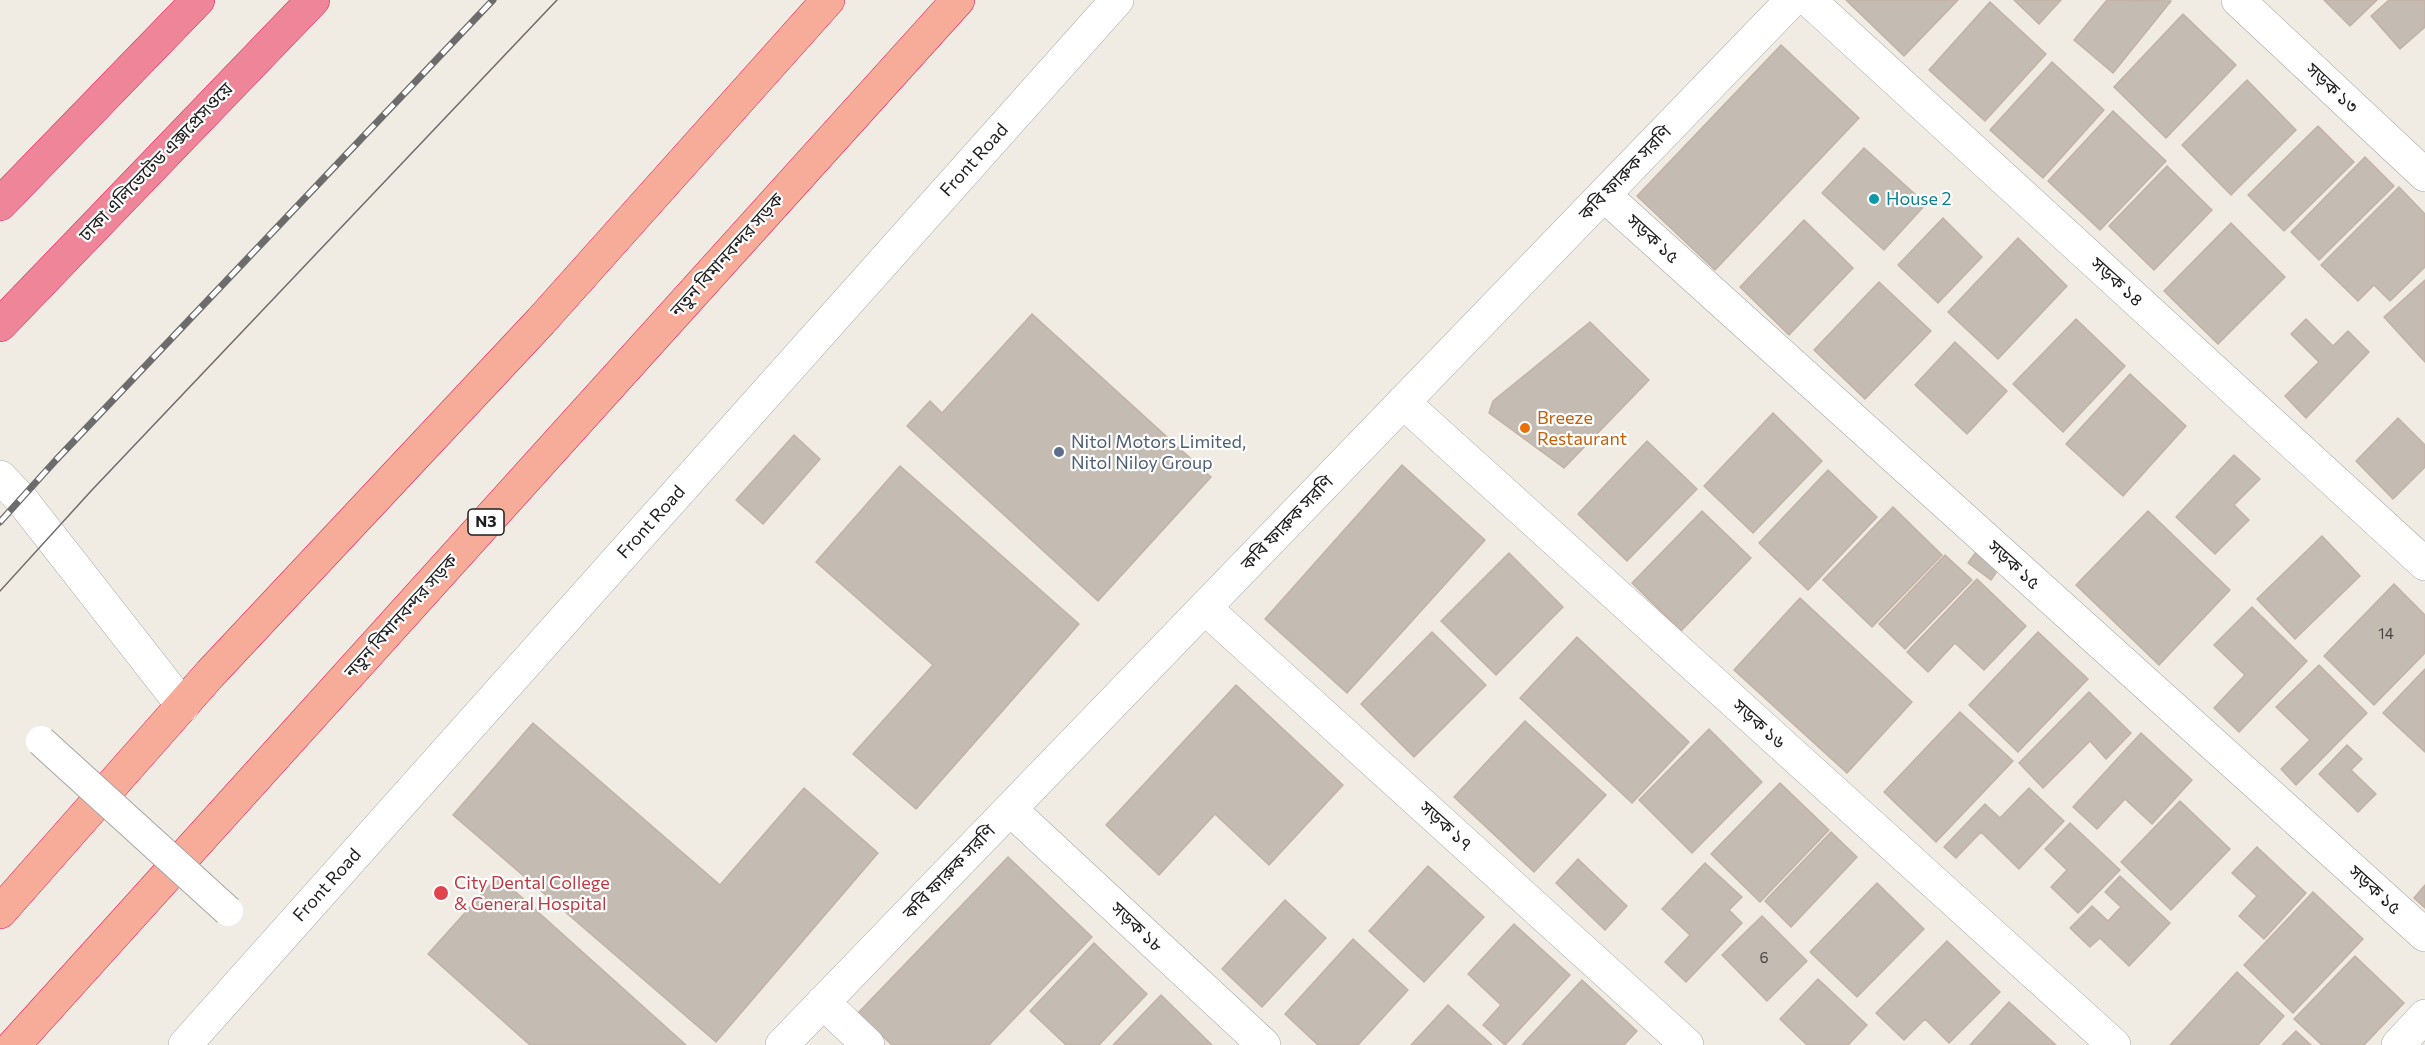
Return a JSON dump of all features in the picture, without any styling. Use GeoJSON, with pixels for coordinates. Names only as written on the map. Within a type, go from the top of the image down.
{"type":"FeatureCollection","features":[{"type":"Feature","properties":{"kind":"highway"},"geometry":{"type":"LineString","coordinates":[[0,204],[198,0]]}},
{"type":"Feature","properties":{"kind":"highway","name":"ঢাকা এলিভেটেড এক্সপ্রেসওয়ে"},"geometry":{"type":"LineString","coordinates":[[0,325],[312,0]]}},
{"type":"Feature","properties":{"kind":"highway"},"geometry":{"type":"LineString","coordinates":[[0,912],[183,706],[541,321],[828,0]]}},
{"type":"Feature","properties":{"kind":"highway","name":"নতুন বিমানবন্দর সড়ক"},"geometry":{"type":"LineString","coordinates":[[14,1045],[958,0]]}},
{"type":"Feature","properties":{"kind":"street","name":"Front Road"},"geometry":{"type":"LineString","coordinates":[[185,1045],[1117,0]]}},
{"type":"Feature","properties":{"kind":"street","name":"কবি ফারুক সরণি"},"geometry":{"type":"LineString","coordinates":[[782,1045],[1792,0]]}},
{"type":"Feature","properties":{"kind":"street","name":"সড়ক ১৪"},"geometry":{"type":"LineString","coordinates":[[1809,0],[2425,564]]}},
{"type":"Feature","properties":{"kind":"street","name":"সড়ক ১৩"},"geometry":{"type":"LineString","coordinates":[[2238,0],[2425,175]]}},
{"type":"Feature","properties":{"kind":"street","name":"সড়ক ১৫"},"geometry":{"type":"LineString","coordinates":[[1604,195],[2425,934]]}},
{"type":"Feature","properties":{"kind":"street","name":"সড়ক ১৬"},"geometry":{"type":"LineString","coordinates":[[1403,402],[2114,1045]]}},
{"type":"Feature","properties":{"kind":"street"},"geometry":{"type":"LineString","coordinates":[[0,477],[21,499],[183,706]]}},
{"type":"Feature","properties":{"kind":"street","name":"সড়ক ১৭"},"geometry":{"type":"LineString","coordinates":[[1205,608],[1687,1045]]}},
{"type":"Feature","properties":{"kind":"street"},"geometry":{"type":"LineString","coordinates":[[41,741],[228,911]]}},
{"type":"Feature","properties":{"kind":"street","name":"সড়ক ১৮"},"geometry":{"type":"LineString","coordinates":[[1010,809],[1263,1045]]}},
{"type":"Feature","properties":{"kind":"street"},"geometry":{"type":"LineString","coordinates":[[823,1002],[868,1045]]}},
{"type":"Feature","properties":{"kind":"street"},"geometry":{"type":"LineString","coordinates":[[2398,1045],[2425,1016]]}},
{"type":"Feature","properties":{"kind":"building"},"geometry":{"type":"Polygon","coordinates":[[[1846,0],[1958,0],[1904,56],[1846,0]]]}},
{"type":"Feature","properties":{"kind":"building"},"geometry":{"type":"Polygon","coordinates":[[[2014,0],[2061,0],[2039,24],[2014,0]]]}},
{"type":"Feature","properties":{"kind":"building"},"geometry":{"type":"Polygon","coordinates":[[[2107,0],[2171,1],[2113,73],[2074,40],[2107,0]]]}},
{"type":"Feature","properties":{"kind":"building"},"geometry":{"type":"Polygon","coordinates":[[[2324,0],[2377,0],[2350,26],[2324,0]]]}},
{"type":"Feature","properties":{"kind":"building"},"geometry":{"type":"Polygon","coordinates":[[[2389,0],[2425,0],[2425,27],[2400,49],[2371,16],[2389,0]]]}},
{"type":"Feature","properties":{"kind":"building"},"geometry":{"type":"Polygon","coordinates":[[[1990,2],[2046,54],[1985,121],[1929,70],[1990,2]]]}},
{"type":"Feature","properties":{"kind":"building"},"geometry":{"type":"Polygon","coordinates":[[[2183,14],[2236,65],[2166,138],[2114,87],[2183,14]]]}},
{"type":"Feature","properties":{"kind":"building"},"geometry":{"type":"Polygon","coordinates":[[[1781,45],[1859,118],[1715,270],[1637,196],[1781,45]]]}},
{"type":"Feature","properties":{"kind":"building"},"geometry":{"type":"Polygon","coordinates":[[[2052,62],[2104,110],[2043,178],[1990,130],[2052,62]]]}},
{"type":"Feature","properties":{"kind":"building"},"geometry":{"type":"Polygon","coordinates":[[[2247,80],[2296,130],[2231,195],[2182,145],[2247,80]]]}},
{"type":"Feature","properties":{"kind":"building"},"geometry":{"type":"Polygon","coordinates":[[[2113,111],[2166,161],[2100,230],[2048,181],[2113,111]]]}},
{"type":"Feature","properties":{"kind":"building"},"geometry":{"type":"Polygon","coordinates":[[[2318,126],[2354,162],[2284,231],[2248,195],[2318,126]]]}},
{"type":"Feature","properties":{"kind":"building","name":"House 2"},"geometry":{"type":"Polygon","coordinates":[[[1864,148],[1926,204],[1884,250],[1822,193],[1864,148]]]}},
{"type":"Feature","properties":{"kind":"building"},"geometry":{"type":"Polygon","coordinates":[[[2365,157],[2394,186],[2319,260],[2291,232],[2365,157]]]}},
{"type":"Feature","properties":{"kind":"building"},"geometry":{"type":"Polygon","coordinates":[[[2167,166],[2212,210],[2154,270],[2109,226],[2167,166]]]}},
{"type":"Feature","properties":{"kind":"building"},"geometry":{"type":"Polygon","coordinates":[[[2399,187],[2425,214],[2425,267],[2390,301],[2374,285],[2358,301],[2321,265],[2399,187]]]}},
{"type":"Feature","properties":{"kind":"building"},"geometry":{"type":"Polygon","coordinates":[[[1943,218],[1982,257],[1938,303],[1898,265],[1943,218]]]}},
{"type":"Feature","properties":{"kind":"building"},"geometry":{"type":"Polygon","coordinates":[[[1804,220],[1853,268],[1789,335],[1740,287],[1804,220]]]}},
{"type":"Feature","properties":{"kind":"building"},"geometry":{"type":"Polygon","coordinates":[[[2231,223],[2285,277],[2218,344],[2164,291],[2231,223]]]}},
{"type":"Feature","properties":{"kind":"building"},"geometry":{"type":"Polygon","coordinates":[[[2018,238],[2067,286],[1998,359],[1948,312],[2018,238]]]}},
{"type":"Feature","properties":{"kind":"building"},"geometry":{"type":"Polygon","coordinates":[[[2425,280],[2425,362],[2384,317],[2425,280]]]}},
{"type":"Feature","properties":{"kind":"building"},"geometry":{"type":"Polygon","coordinates":[[[1879,282],[1931,331],[1865,399],[1814,350],[1879,282]]]}},
{"type":"Feature","properties":{"kind":"building","name":"Nitol Motors Limited, Nitol Niloy Group"},"geometry":{"type":"Polygon","coordinates":[[[1032,314],[1211,477],[1098,601],[907,426],[930,401],[942,413],[1032,314]]]}},
{"type":"Feature","properties":{"kind":"building"},"geometry":{"type":"Polygon","coordinates":[[[2076,319],[2125,366],[2063,432],[2013,384],[2076,319]]]}},
{"type":"Feature","properties":{"kind":"building"},"geometry":{"type":"Polygon","coordinates":[[[2306,319],[2333,346],[2348,331],[2369,352],[2306,418],[2285,396],[2319,362],[2291,334],[2306,319]]]}},
{"type":"Feature","properties":{"kind":"building"},"geometry":{"type":"Polygon","coordinates":[[[1590,322],[1649,380],[1564,468],[1489,413],[1493,401],[1590,322]]]}},
{"type":"Feature","properties":{"kind":"building"},"geometry":{"type":"Polygon","coordinates":[[[1955,342],[2007,391],[1967,434],[1915,385],[1955,342]]]}},
{"type":"Feature","properties":{"kind":"building"},"geometry":{"type":"Polygon","coordinates":[[[2130,374],[2186,426],[2123,496],[2066,444],[2130,374]]]}},
{"type":"Feature","properties":{"kind":"building"},"geometry":{"type":"Polygon","coordinates":[[[1773,413],[1822,461],[1753,533],[1704,486],[1773,413]]]}},
{"type":"Feature","properties":{"kind":"building"},"geometry":{"type":"Polygon","coordinates":[[[2398,418],[2425,445],[2425,467],[2393,499],[2356,461],[2398,418]]]}},
{"type":"Feature","properties":{"kind":"building"},"geometry":{"type":"Polygon","coordinates":[[[794,435],[820,459],[763,524],[736,500],[794,435]]]}},
{"type":"Feature","properties":{"kind":"building"},"geometry":{"type":"Polygon","coordinates":[[[1647,441],[1697,489],[1627,561],[1578,514],[1647,441]]]}},
{"type":"Feature","properties":{"kind":"building"},"geometry":{"type":"Polygon","coordinates":[[[2234,455],[2260,479],[2234,505],[2249,520],[2215,554],[2176,517],[2234,455]]]}},
{"type":"Feature","properties":{"kind":"building"},"geometry":{"type":"Polygon","coordinates":[[[1402,465],[1485,540],[1347,693],[1265,619],[1402,465]]]}},
{"type":"Feature","properties":{"kind":"building"},"geometry":{"type":"Polygon","coordinates":[[[900,466],[1079,624],[916,809],[853,754],[933,665],[816,562],[900,466]]]}},
{"type":"Feature","properties":{"kind":"building"},"geometry":{"type":"Polygon","coordinates":[[[1828,470],[1877,517],[1808,590],[1759,543],[1828,470]]]}},
{"type":"Feature","properties":{"kind":"building"},"geometry":{"type":"Polygon","coordinates":[[[1893,507],[1942,555],[1872,627],[1823,580],[1893,507]]]}},
{"type":"Feature","properties":{"kind":"building"},"geometry":{"type":"Polygon","coordinates":[[[1702,511],[1751,558],[1681,631],[1632,583],[1702,511]]]}},
{"type":"Feature","properties":{"kind":"building"},"geometry":{"type":"Polygon","coordinates":[[[2148,511],[2230,590],[2159,665],[2076,585],[2148,511]]]}},
{"type":"Feature","properties":{"kind":"building"},"geometry":{"type":"Polygon","coordinates":[[[2322,536],[2360,576],[2295,639],[2257,599],[2322,536]]]}},
{"type":"Feature","properties":{"kind":"building"},"geometry":{"type":"Polygon","coordinates":[[[1979,548],[2001,565],[1991,580],[1968,563],[1979,548]]]}},
{"type":"Feature","properties":{"kind":"building"},"geometry":{"type":"Polygon","coordinates":[[[1509,553],[1563,607],[1496,675],[1441,621],[1509,553]]]}},
{"type":"Feature","properties":{"kind":"building"},"geometry":{"type":"Polygon","coordinates":[[[1945,555],[1972,580],[1905,649],[1879,624],[1945,555]]]}},
{"type":"Feature","properties":{"kind":"building"},"geometry":{"type":"Polygon","coordinates":[[[1977,579],[2026,626],[1984,670],[1955,643],[1928,672],[1907,652],[1977,579]]]}},
{"type":"Feature","properties":{"kind":"building"},"geometry":{"type":"Polygon","coordinates":[[[2394,584],[2425,615],[2425,653],[2374,705],[2324,656],[2394,584]]]}},
{"type":"Feature","properties":{"kind":"building"},"geometry":{"type":"Polygon","coordinates":[[[1800,598],[1912,702],[1847,773],[1734,670],[1800,598]]]}},
{"type":"Feature","properties":{"kind":"building"},"geometry":{"type":"Polygon","coordinates":[[[2252,607],[2307,661],[2239,732],[2214,708],[2245,675],[2214,645],[2252,607]]]}},
{"type":"Feature","properties":{"kind":"building"},"geometry":{"type":"Polygon","coordinates":[[[1432,632],[1486,685],[1414,757],[1361,704],[1432,632]]]}},
{"type":"Feature","properties":{"kind":"building"},"geometry":{"type":"Polygon","coordinates":[[[2038,632],[2088,679],[2018,752],[1969,705],[2038,632]]]}},
{"type":"Feature","properties":{"kind":"building"},"geometry":{"type":"Polygon","coordinates":[[[1577,637],[1689,742],[1632,803],[1520,698],[1577,637]]]}},
{"type":"Feature","properties":{"kind":"building"},"geometry":{"type":"Polygon","coordinates":[[[2319,665],[2367,713],[2296,785],[2281,769],[2310,740],[2276,707],[2319,665]]]}},
{"type":"Feature","properties":{"kind":"building"},"geometry":{"type":"Polygon","coordinates":[[[2425,669],[2425,752],[2383,713],[2425,669]]]}},
{"type":"Feature","properties":{"kind":"building"},"geometry":{"type":"Polygon","coordinates":[[[1236,685],[1343,785],[1269,865],[1215,814],[1159,875],[1106,825],[1236,685]]]}},
{"type":"Feature","properties":{"kind":"building"},"geometry":{"type":"Polygon","coordinates":[[[2089,692],[2131,733],[2106,759],[2090,741],[2043,788],[2019,763],[2089,692]]]}},
{"type":"Feature","properties":{"kind":"building"},"geometry":{"type":"Polygon","coordinates":[[[1960,712],[2013,761],[1936,842],[1884,792],[1960,712]]]}},
{"type":"Feature","properties":{"kind":"building"},"geometry":{"type":"Polygon","coordinates":[[[1525,721],[1606,795],[1534,872],[1454,797],[1525,721]]]}},
{"type":"Feature","properties":{"kind":"building"},"geometry":{"type":"Polygon","coordinates":[[[533,723],[720,885],[804,788],[878,853],[716,1042],[453,815],[533,723]]]}},
{"type":"Feature","properties":{"kind":"building"},"geometry":{"type":"Polygon","coordinates":[[[1709,729],[1762,782],[1692,853],[1639,800],[1709,729]]]}},
{"type":"Feature","properties":{"kind":"building"},"geometry":{"type":"Polygon","coordinates":[[[2141,733],[2192,780],[2152,824],[2125,799],[2097,829],[2073,807],[2141,733]]]}},
{"type":"Feature","properties":{"kind":"building"},"geometry":{"type":"Polygon","coordinates":[[[2347,745],[2362,759],[2351,770],[2376,794],[2358,812],[2319,774],[2347,745]]]}},
{"type":"Feature","properties":{"kind":"building"},"geometry":{"type":"Polygon","coordinates":[[[1780,783],[1829,830],[1760,902],[1711,854],[1780,783]]]}},
{"type":"Feature","properties":{"kind":"building"},"geometry":{"type":"Polygon","coordinates":[[[2029,788],[2064,821],[2019,869],[1981,832],[1956,858],[1944,847],[1985,804],[2000,818],[2029,788]]]}},
{"type":"Feature","properties":{"kind":"building"},"geometry":{"type":"Polygon","coordinates":[[[2180,801],[2230,849],[2171,910],[2121,862],[2180,801]]]}},
{"type":"Feature","properties":{"kind":"building"},"geometry":{"type":"Polygon","coordinates":[[[2070,823],[2120,870],[2078,913],[2051,887],[2067,870],[2045,849],[2070,823]]]}},
{"type":"Feature","properties":{"kind":"building"},"geometry":{"type":"Polygon","coordinates":[[[1831,832],[1857,857],[1791,927],[1765,901],[1831,832]]]}},
{"type":"Feature","properties":{"kind":"building"},"geometry":{"type":"Polygon","coordinates":[[[2257,847],[2306,893],[2264,939],[2239,916],[2257,896],[2232,873],[2257,847]]]}},
{"type":"Feature","properties":{"kind":"building"},"geometry":{"type":"Polygon","coordinates":[[[1008,857],[1092,937],[989,1045],[892,1045],[858,1013],[1008,857]]]}},
{"type":"Feature","properties":{"kind":"building"},"geometry":{"type":"Polygon","coordinates":[[[1578,859],[1627,906],[1605,930],[1556,883],[1578,859]]]}},
{"type":"Feature","properties":{"kind":"building"},"geometry":{"type":"Polygon","coordinates":[[[1705,863],[1742,897],[1729,910],[1742,923],[1686,982],[1665,962],[1690,935],[1662,909],[1705,863]]]}},
{"type":"Feature","properties":{"kind":"building"},"geometry":{"type":"Polygon","coordinates":[[[1428,866],[1484,917],[1424,982],[1369,931],[1428,866]]]}},
{"type":"Feature","properties":{"kind":"building"},"geometry":{"type":"Polygon","coordinates":[[[498,876],[686,1045],[530,1045],[428,954],[498,876]]]}},
{"type":"Feature","properties":{"kind":"building"},"geometry":{"type":"Polygon","coordinates":[[[2120,876],[2170,923],[2129,966],[2100,938],[2090,947],[2070,928],[2092,906],[2108,921],[2121,907],[2105,892],[2120,876]]]}},
{"type":"Feature","properties":{"kind":"building"},"geometry":{"type":"Polygon","coordinates":[[[1877,883],[1924,929],[1857,997],[1810,952],[1877,883]]]}},
{"type":"Feature","properties":{"kind":"building"},"geometry":{"type":"Polygon","coordinates":[[[2425,885],[2425,908],[2414,898],[2425,885]]]}},
{"type":"Feature","properties":{"kind":"building"},"geometry":{"type":"Polygon","coordinates":[[[2313,892],[2363,939],[2293,1013],[2244,965],[2313,892]]]}},
{"type":"Feature","properties":{"kind":"building"},"geometry":{"type":"Polygon","coordinates":[[[1285,900],[1326,938],[1262,1007],[1222,969],[1285,900]]]}},
{"type":"Feature","properties":{"kind":"building"},"geometry":{"type":"Polygon","coordinates":[[[1762,916],[1807,961],[1767,1001],[1722,955],[1762,916]]]}},
{"type":"Feature","properties":{"kind":"building"},"geometry":{"type":"Polygon","coordinates":[[[1514,924],[1570,975],[1505,1045],[1483,1025],[1501,1005],[1468,974],[1514,924]]]}},
{"type":"Feature","properties":{"kind":"building"},"geometry":{"type":"Polygon","coordinates":[[[1353,939],[1408,990],[1358,1045],[1318,1045],[1285,1014],[1353,939]]]}},
{"type":"Feature","properties":{"kind":"building"},"geometry":{"type":"Polygon","coordinates":[[[1947,941],[2000,992],[1949,1043],[1925,1019],[1904,1040],[1876,1013],[1947,941]]]}},
{"type":"Feature","properties":{"kind":"building"},"geometry":{"type":"Polygon","coordinates":[[[1094,943],[1147,994],[1099,1045],[1066,1045],[1030,1011],[1094,943]]]}},
{"type":"Feature","properties":{"kind":"building"},"geometry":{"type":"Polygon","coordinates":[[[2355,956],[2404,1003],[2364,1045],[2322,1045],[2294,1019],[2355,956]]]}},
{"type":"Feature","properties":{"kind":"building"},"geometry":{"type":"Polygon","coordinates":[[[2237,972],[2284,1016],[2258,1045],[2170,1045],[2237,972]]]}},
{"type":"Feature","properties":{"kind":"building"},"geometry":{"type":"Polygon","coordinates":[[[1818,979],[1867,1025],[1848,1045],[1807,1045],[1780,1019],[1818,979]]]}},
{"type":"Feature","properties":{"kind":"building"},"geometry":{"type":"Polygon","coordinates":[[[1582,980],[1637,1031],[1624,1045],[1522,1045],[1582,980]]]}},
{"type":"Feature","properties":{"kind":"building"},"geometry":{"type":"Polygon","coordinates":[[[1161,995],[1212,1045],[1113,1045],[1161,995]]]}},
{"type":"Feature","properties":{"kind":"building"},"geometry":{"type":"Polygon","coordinates":[[[2009,1002],[2056,1045],[1970,1045],[2009,1002]]]}},
{"type":"Feature","properties":{"kind":"building"},"geometry":{"type":"Polygon","coordinates":[[[1448,1005],[1492,1045],[1411,1045],[1448,1005]]]}},
{"type":"Feature","properties":{"kind":"building"},"geometry":{"type":"Polygon","coordinates":[[[2296,1031],[2311,1045],[2282,1045],[2296,1031]]]}},
{"type":"Feature","properties":{"kind":"tram line"},"geometry":{"type":"LineString","coordinates":[[0,591],[91,491],[557,0]]}},
{"type":"Feature","properties":{"kind":"railway"},"geometry":{"type":"LineString","coordinates":[[0,522],[56,460],[493,0]]}},
{"type":"Feature","properties":{"kind":"place","name":"House 2"},"geometry":{"type":"Point","coordinates":[1874,199]}},
{"type":"Feature","properties":{"kind":"place","name":"Breeze Restaurant"},"geometry":{"type":"Point","coordinates":[1525,428]}},
{"type":"Feature","properties":{"kind":"place","name":"Nitol Motors Limited, Nitol Niloy Group"},"geometry":{"type":"Point","coordinates":[1059,452]}},
{"type":"Feature","properties":{"kind":"place","name":"City Dental College & General Hospital"},"geometry":{"type":"Point","coordinates":[441,893]}}]}
